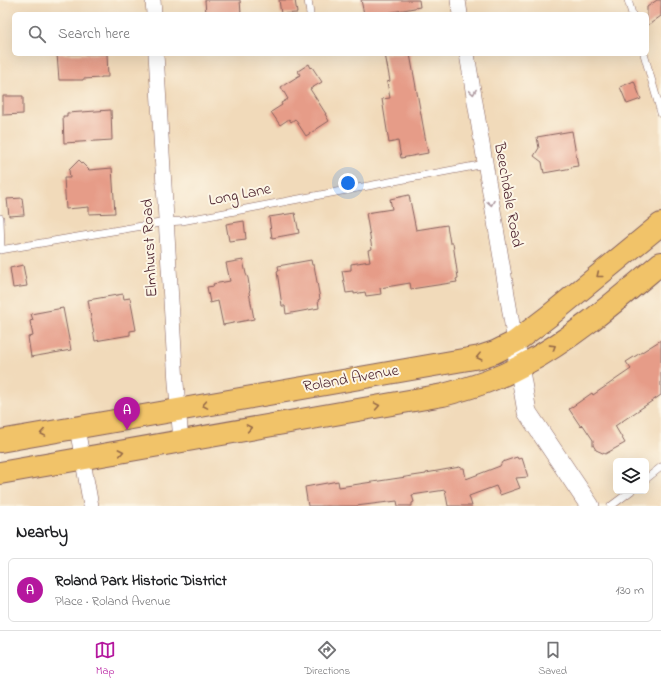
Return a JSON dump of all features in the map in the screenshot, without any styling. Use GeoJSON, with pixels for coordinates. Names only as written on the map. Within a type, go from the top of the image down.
{"type":"FeatureCollection","features":[{"type":"Feature","properties":{"kind":"main road","name":"Roland Avenue"},"geometry":{"type":"LineString","coordinates":[[0,441],[480,357],[495,352],[515,342],[661,224]]}},
{"type":"Feature","properties":{"kind":"main road","name":"Roland Avenue"},"geometry":{"type":"LineString","coordinates":[[0,473],[443,395],[464,389],[494,379],[554,347],[610,306],[661,264]]}},
{"type":"Feature","properties":{"kind":"street"},"geometry":{"type":"LineString","coordinates":[[153,0],[154,12]]}},
{"type":"Feature","properties":{"kind":"street"},"geometry":{"type":"LineString","coordinates":[[458,0],[460,12]]}},
{"type":"Feature","properties":{"kind":"street","name":"Elmhurst Road"},"geometry":{"type":"LineString","coordinates":[[156,56],[175,375],[181,440]]}},
{"type":"Feature","properties":{"kind":"street","name":"Beechdale Road"},"geometry":{"type":"LineString","coordinates":[[467,56],[515,342]]}},
{"type":"Feature","properties":{"kind":"street"},"geometry":{"type":"LineString","coordinates":[[515,342],[526,412],[590,506]]}},
{"type":"Feature","properties":{"kind":"street"},"geometry":{"type":"LineString","coordinates":[[77,428],[91,506]]}},
{"type":"Feature","properties":{"kind":"lane"},"geometry":{"type":"LineString","coordinates":[[308,0],[310,12]]}},
{"type":"Feature","properties":{"kind":"lane"},"geometry":{"type":"LineString","coordinates":[[628,0],[631,12]]}},
{"type":"Feature","properties":{"kind":"lane"},"geometry":{"type":"LineString","coordinates":[[645,56],[661,113]]}},
{"type":"Feature","properties":{"kind":"lane","name":"Long Lane"},"geometry":{"type":"LineString","coordinates":[[1,249],[166,222],[182,221],[485,164]]}},
{"type":"Feature","properties":{"kind":"lane"},"geometry":{"type":"LineString","coordinates":[[0,218],[1,249]]}},
{"type":"Feature","properties":{"kind":"lane"},"geometry":{"type":"LineString","coordinates":[[649,477],[661,467]]}},
{"type":"Feature","properties":{"kind":"lane"},"geometry":{"type":"LineString","coordinates":[[611,506],[627,494]]}},
{"type":"Feature","properties":{"kind":"building"},"geometry":{"type":"Polygon","coordinates":[[[205,0],[240,0],[241,12],[206,12],[205,0]]]}},
{"type":"Feature","properties":{"kind":"building"},"geometry":{"type":"Polygon","coordinates":[[[279,0],[295,0],[297,12],[281,12],[279,0]]]}},
{"type":"Feature","properties":{"kind":"building"},"geometry":{"type":"Polygon","coordinates":[[[361,0],[419,0],[420,7],[392,12],[364,12],[361,0]]]}},
{"type":"Feature","properties":{"kind":"building"},"geometry":{"type":"Polygon","coordinates":[[[657,0],[661,0],[661,16],[649,25],[649,12],[647,12],[647,7],[657,0]]]}},
{"type":"Feature","properties":{"kind":"building"},"geometry":{"type":"Polygon","coordinates":[[[57,56],[107,56],[108,77],[83,80],[59,80],[57,56]]]}},
{"type":"Feature","properties":{"kind":"building"},"geometry":{"type":"Polygon","coordinates":[[[385,56],[410,56],[428,153],[401,158],[398,141],[389,143],[382,99],[390,98],[387,82],[390,81],[385,56]]]}},
{"type":"Feature","properties":{"kind":"building"},"geometry":{"type":"Polygon","coordinates":[[[309,64],[322,82],[310,89],[329,121],[306,136],[295,119],[291,122],[289,119],[280,125],[271,112],[288,99],[281,87],[300,75],[298,71],[309,64]]]}},
{"type":"Feature","properties":{"kind":"building"},"geometry":{"type":"Polygon","coordinates":[[[634,81],[641,99],[627,104],[620,87],[634,81]]]}},
{"type":"Feature","properties":{"kind":"building"},"geometry":{"type":"Polygon","coordinates":[[[3,96],[23,96],[23,114],[3,115],[3,96]]]}},
{"type":"Feature","properties":{"kind":"building"},"geometry":{"type":"Polygon","coordinates":[[[111,110],[112,140],[64,143],[63,116],[67,116],[67,113],[111,110]]]}},
{"type":"Feature","properties":{"kind":"building"},"geometry":{"type":"Polygon","coordinates":[[[572,131],[578,166],[544,173],[542,162],[534,156],[539,148],[537,137],[572,131]]]}},
{"type":"Feature","properties":{"kind":"building"},"geometry":{"type":"Polygon","coordinates":[[[79,160],[89,170],[112,168],[115,213],[89,214],[89,207],[66,209],[64,178],[70,178],[69,170],[79,160]]]}},
{"type":"Feature","properties":{"kind":"building"},"geometry":{"type":"Polygon","coordinates":[[[409,195],[416,230],[447,225],[450,243],[453,243],[458,278],[456,279],[457,282],[411,289],[410,283],[380,288],[381,294],[366,296],[365,292],[354,294],[354,292],[346,293],[342,271],[351,270],[351,264],[370,261],[368,250],[372,249],[366,213],[392,209],[390,199],[409,195]]]}},
{"type":"Feature","properties":{"kind":"building"},"geometry":{"type":"Polygon","coordinates":[[[22,198],[24,215],[9,216],[7,199],[22,198]]]}},
{"type":"Feature","properties":{"kind":"building"},"geometry":{"type":"Polygon","coordinates":[[[295,213],[299,233],[272,238],[269,217],[295,213]]]}},
{"type":"Feature","properties":{"kind":"building"},"geometry":{"type":"Polygon","coordinates":[[[244,221],[246,239],[229,241],[226,224],[244,221]]]}},
{"type":"Feature","properties":{"kind":"building"},"geometry":{"type":"Polygon","coordinates":[[[243,260],[248,278],[254,319],[223,325],[218,301],[210,303],[207,287],[214,286],[213,284],[230,281],[226,263],[243,260]]]}},
{"type":"Feature","properties":{"kind":"building"},"geometry":{"type":"Polygon","coordinates":[[[311,260],[312,265],[314,265],[320,299],[318,300],[319,308],[286,314],[285,306],[282,306],[277,271],[279,271],[278,266],[311,260]]]}},
{"type":"Feature","properties":{"kind":"building"},"geometry":{"type":"Polygon","coordinates":[[[23,265],[27,286],[13,288],[10,268],[23,265]]]}},
{"type":"Feature","properties":{"kind":"building"},"geometry":{"type":"Polygon","coordinates":[[[123,294],[124,299],[130,298],[136,330],[130,331],[130,335],[95,341],[88,300],[123,294]]]}},
{"type":"Feature","properties":{"kind":"building"},"geometry":{"type":"Polygon","coordinates":[[[63,308],[71,350],[31,357],[28,337],[33,336],[30,321],[33,320],[31,314],[63,308]]]}},
{"type":"Feature","properties":{"kind":"building"},"geometry":{"type":"Polygon","coordinates":[[[661,340],[661,395],[615,426],[625,443],[605,454],[596,450],[593,445],[593,440],[583,425],[581,427],[569,409],[592,393],[593,395],[631,369],[626,362],[661,340]]]}},
{"type":"Feature","properties":{"kind":"building"},"geometry":{"type":"Polygon","coordinates":[[[517,457],[518,459],[522,458],[528,477],[516,478],[520,488],[500,495],[496,486],[469,496],[472,506],[448,506],[445,490],[412,495],[414,502],[412,503],[412,506],[398,506],[397,501],[356,506],[308,506],[305,487],[338,481],[339,487],[426,474],[460,467],[464,468],[466,479],[500,466],[502,462],[517,457]]]}},
{"type":"Feature","properties":{"kind":"place","name":"Roland Park Historic District"},"geometry":{"type":"Point","coordinates":[127,430]}}]}
